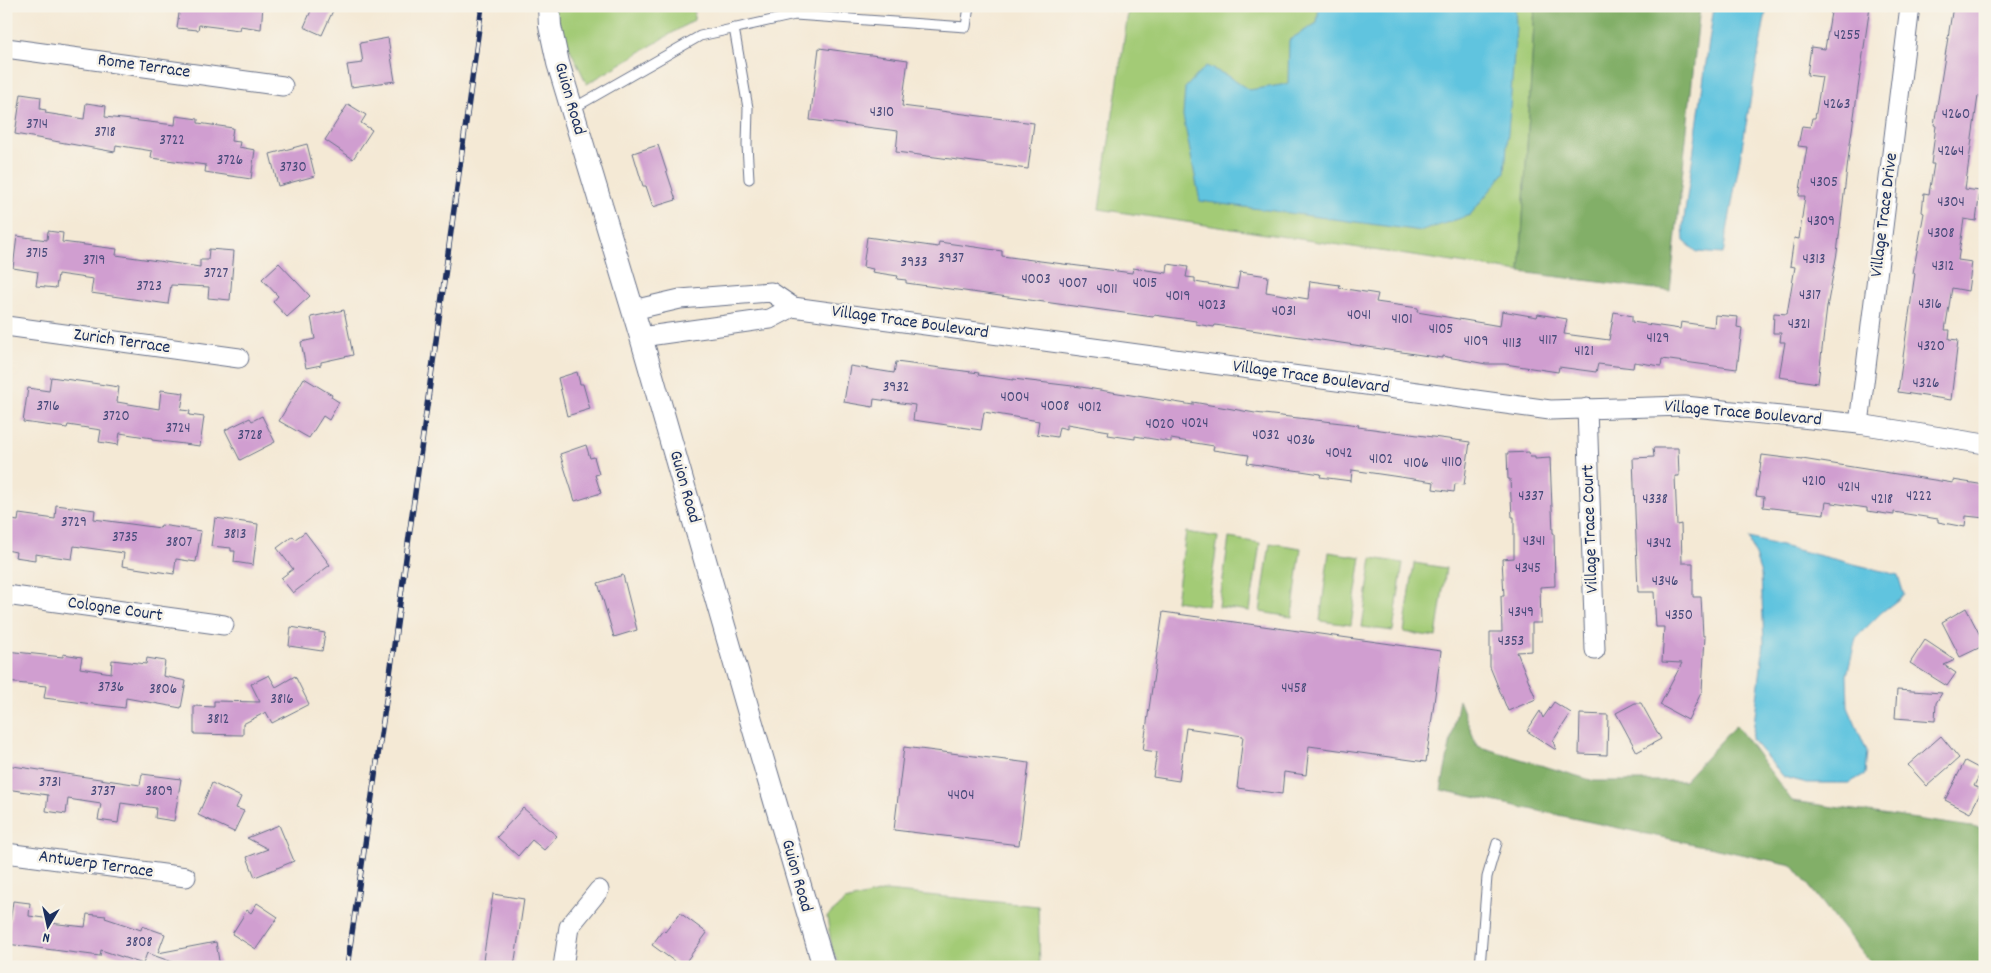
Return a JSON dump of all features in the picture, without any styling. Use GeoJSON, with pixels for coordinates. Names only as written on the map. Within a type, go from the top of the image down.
{"type":"FeatureCollection","features":[{"type":"Feature","properties":{"kind":"street","name":"Guion Road"},"geometry":{"type":"LineString","coordinates":[[549,6],[553,44],[642,337],[753,730],[824,967]]}},
{"type":"Feature","properties":{"kind":"street","name":"Village Trace Drive"},"geometry":{"type":"LineString","coordinates":[[1859,424],[1910,6]]}},
{"type":"Feature","properties":{"kind":"street","name":"Rome Terrace"},"geometry":{"type":"LineString","coordinates":[[6,48],[282,86]]}},
{"type":"Feature","properties":{"kind":"street"},"geometry":{"type":"LineString","coordinates":[[633,310],[680,299],[771,292],[793,307],[770,319],[642,337]]}},
{"type":"Feature","properties":{"kind":"street","name":"Village Trace Boulevard"},"geometry":{"type":"LineString","coordinates":[[793,307],[1541,409],[1685,406],[1859,424],[1985,444]]}},
{"type":"Feature","properties":{"kind":"street","name":"Zurich Terrace"},"geometry":{"type":"LineString","coordinates":[[6,326],[239,358]]}},
{"type":"Feature","properties":{"kind":"street","name":"Village Trace Court"},"geometry":{"type":"LineString","coordinates":[[1587,408],[1595,650]]}},
{"type":"Feature","properties":{"kind":"street","name":"Cologne Court"},"geometry":{"type":"LineString","coordinates":[[6,595],[224,626]]}},
{"type":"Feature","properties":{"kind":"street","name":"Antwerp Terrace"},"geometry":{"type":"LineString","coordinates":[[6,853],[186,877]]}},
{"type":"Feature","properties":{"kind":"street"},"geometry":{"type":"LineString","coordinates":[[563,967],[569,927],[599,890]]}},
{"type":"Feature","properties":{"kind":"lane"},"geometry":{"type":"LineString","coordinates":[[572,109],[700,36],[796,10],[966,27],[969,6]]}},
{"type":"Feature","properties":{"kind":"lane"},"geometry":{"type":"LineString","coordinates":[[734,28],[748,108],[747,145],[750,179]]}},
{"type":"Feature","properties":{"kind":"lane"},"geometry":{"type":"LineString","coordinates":[[1480,967],[1487,877],[1497,843]]}},
{"type":"Feature","properties":{"kind":"green space"},"geometry":{"type":"Polygon","coordinates":[[[549,6],[694,6],[694,20],[587,84],[549,6]]]}},
{"type":"Feature","properties":{"kind":"green space"},"geometry":{"type":"Polygon","coordinates":[[[1129,6],[1535,6],[1520,272],[1099,209],[1129,6]]]}},
{"type":"Feature","properties":{"kind":"green space"},"geometry":{"type":"Polygon","coordinates":[[[1535,6],[1700,6],[1670,291],[1520,272],[1535,6]]]}},
{"type":"Feature","properties":{"kind":"green space"},"geometry":{"type":"Polygon","coordinates":[[[1186,532],[1218,537],[1208,606],[1176,601],[1186,532]]]}},
{"type":"Feature","properties":{"kind":"green space"},"geometry":{"type":"Polygon","coordinates":[[[1229,538],[1260,543],[1250,611],[1219,607],[1229,538]]]}},
{"type":"Feature","properties":{"kind":"green space"},"geometry":{"type":"Polygon","coordinates":[[[1270,543],[1301,548],[1292,617],[1260,612],[1270,543]]]}},
{"type":"Feature","properties":{"kind":"green space"},"geometry":{"type":"Polygon","coordinates":[[[1329,552],[1361,557],[1351,625],[1320,621],[1329,552]]]}},
{"type":"Feature","properties":{"kind":"green space"},"geometry":{"type":"Polygon","coordinates":[[[1372,558],[1403,563],[1393,631],[1362,627],[1372,558]]]}},
{"type":"Feature","properties":{"kind":"green space"},"geometry":{"type":"Polygon","coordinates":[[[1414,563],[1446,568],[1436,637],[1404,632],[1414,563]]]}},
{"type":"Feature","properties":{"kind":"green space"},"geometry":{"type":"Polygon","coordinates":[[[1459,700],[1477,746],[1594,781],[1684,781],[1736,725],[1792,801],[1985,829],[1985,967],[1874,967],[1792,865],[1441,790],[1459,700]]]}},
{"type":"Feature","properties":{"kind":"green space"},"geometry":{"type":"Polygon","coordinates":[[[886,891],[1038,906],[1040,967],[840,967],[832,949],[827,917],[845,901],[886,891]]]}},
{"type":"Feature","properties":{"kind":"water"},"geometry":{"type":"Polygon","coordinates":[[[1319,6],[1515,6],[1516,28],[1505,172],[1470,215],[1422,231],[1200,201],[1183,116],[1185,88],[1206,66],[1226,75],[1249,90],[1288,84],[1289,40],[1317,23],[1319,6]]]}},
{"type":"Feature","properties":{"kind":"water"},"geometry":{"type":"Polygon","coordinates":[[[1714,6],[1767,6],[1723,254],[1697,252],[1684,241],[1683,226],[1714,6]]]}},
{"type":"Feature","properties":{"kind":"water"},"geometry":{"type":"Polygon","coordinates":[[[1749,538],[1898,575],[1904,595],[1882,612],[1856,638],[1847,675],[1848,707],[1867,751],[1865,774],[1849,783],[1807,783],[1784,777],[1752,740],[1764,643],[1761,574],[1749,538]]]}},
{"type":"Feature","properties":{"kind":"building"},"geometry":{"type":"Polygon","coordinates":[[[180,6],[263,6],[261,29],[240,26],[239,30],[199,25],[198,30],[177,28],[180,6]]]}},
{"type":"Feature","properties":{"kind":"building"},"geometry":{"type":"Polygon","coordinates":[[[313,6],[335,6],[322,35],[304,27],[313,6]]]}},
{"type":"Feature","properties":{"kind":"building"},"geometry":{"type":"Polygon","coordinates":[[[1832,6],[1870,6],[1818,383],[1779,377],[1785,342],[1780,342],[1781,333],[1773,333],[1774,313],[1787,314],[1795,267],[1790,266],[1794,238],[1799,239],[1805,196],[1799,196],[1807,147],[1798,146],[1802,126],[1810,127],[1812,118],[1815,118],[1822,77],[1807,75],[1811,47],[1825,49],[1832,6]]]}},
{"type":"Feature","properties":{"kind":"building"},"geometry":{"type":"Polygon","coordinates":[[[1953,6],[1985,6],[1985,88],[1983,97],[1978,96],[1965,189],[1980,191],[1976,221],[1964,219],[1958,260],[1972,262],[1968,291],[1952,288],[1945,330],[1950,330],[1949,339],[1958,340],[1951,400],[1898,392],[1915,273],[1913,273],[1924,213],[1922,212],[1924,193],[1929,194],[1934,164],[1931,164],[1936,126],[1934,125],[1953,6]]]}},
{"type":"Feature","properties":{"kind":"building"},"geometry":{"type":"Polygon","coordinates":[[[388,38],[395,81],[351,87],[347,65],[363,63],[360,43],[388,38]]]}},
{"type":"Feature","properties":{"kind":"building"},"geometry":{"type":"Polygon","coordinates":[[[819,48],[908,60],[902,106],[1034,123],[1028,169],[896,152],[898,131],[810,120],[819,48]]]}},
{"type":"Feature","properties":{"kind":"building"},"geometry":{"type":"Polygon","coordinates":[[[21,94],[41,97],[40,109],[46,110],[45,113],[84,119],[86,103],[106,106],[105,117],[175,125],[176,116],[198,119],[198,123],[233,128],[231,141],[240,142],[239,147],[255,150],[251,179],[205,172],[206,165],[151,158],[152,151],[116,145],[115,152],[15,134],[21,94]]]}},
{"type":"Feature","properties":{"kind":"building"},"geometry":{"type":"Polygon","coordinates":[[[348,104],[366,115],[361,123],[372,130],[353,159],[325,140],[348,104]]]}},
{"type":"Feature","properties":{"kind":"building"},"geometry":{"type":"Polygon","coordinates":[[[307,144],[315,176],[278,186],[270,154],[307,144]]]}},
{"type":"Feature","properties":{"kind":"building"},"geometry":{"type":"Polygon","coordinates":[[[658,145],[676,200],[653,207],[646,186],[643,186],[633,153],[658,145]]]}},
{"type":"Feature","properties":{"kind":"building"},"geometry":{"type":"Polygon","coordinates":[[[48,231],[63,233],[62,242],[117,249],[116,255],[200,267],[200,260],[208,260],[209,249],[234,251],[230,300],[208,298],[209,287],[171,285],[168,304],[91,293],[93,279],[58,274],[56,288],[36,286],[38,272],[13,268],[17,236],[47,240],[48,231]]]}},
{"type":"Feature","properties":{"kind":"building"},"geometry":{"type":"Polygon","coordinates":[[[867,237],[938,247],[939,242],[1002,251],[1002,256],[1132,273],[1133,268],[1167,273],[1168,264],[1188,267],[1186,277],[1195,278],[1195,282],[1237,289],[1240,272],[1268,276],[1266,292],[1308,299],[1310,281],[1340,285],[1339,288],[1378,294],[1376,302],[1418,308],[1417,312],[1500,326],[1502,311],[1537,317],[1538,314],[1567,319],[1564,334],[1609,340],[1614,312],[1632,316],[1632,322],[1680,329],[1681,322],[1714,327],[1715,315],[1738,317],[1737,327],[1742,328],[1737,369],[1662,359],[1661,366],[1634,362],[1633,368],[1598,364],[1596,372],[1559,367],[1558,372],[1505,364],[1486,364],[1442,356],[1442,358],[1215,325],[1214,327],[1196,324],[1196,321],[1154,315],[1153,317],[906,283],[906,280],[897,279],[898,276],[872,272],[873,269],[863,267],[867,237]]]}},
{"type":"Feature","properties":{"kind":"building"},"geometry":{"type":"Polygon","coordinates":[[[279,263],[310,296],[287,317],[273,302],[278,296],[262,279],[279,263]]]}},
{"type":"Feature","properties":{"kind":"building"},"geometry":{"type":"Polygon","coordinates":[[[344,310],[353,355],[321,362],[321,365],[306,368],[301,342],[315,339],[311,317],[344,310]]]}},
{"type":"Feature","properties":{"kind":"building"},"geometry":{"type":"Polygon","coordinates":[[[896,362],[979,373],[978,375],[1013,380],[1081,387],[1193,405],[1193,402],[1255,413],[1359,425],[1358,427],[1470,442],[1464,485],[1455,484],[1454,492],[1433,489],[1434,482],[1352,470],[1351,481],[1320,477],[1321,474],[1247,463],[1249,455],[1213,450],[1214,446],[1171,439],[1171,442],[1135,436],[1135,439],[1108,435],[1109,431],[1067,424],[1067,429],[1059,427],[1057,437],[1037,434],[1039,421],[984,412],[981,430],[913,420],[915,405],[874,399],[873,407],[844,402],[850,366],[894,373],[896,362]]]}},
{"type":"Feature","properties":{"kind":"building"},"geometry":{"type":"Polygon","coordinates":[[[577,372],[580,384],[583,384],[590,409],[567,416],[558,378],[577,372]]]}},
{"type":"Feature","properties":{"kind":"building"},"geometry":{"type":"Polygon","coordinates":[[[51,377],[119,387],[117,402],[159,409],[161,390],[184,393],[181,410],[190,411],[189,415],[204,417],[200,446],[152,440],[152,438],[120,433],[118,445],[99,442],[101,430],[68,425],[67,428],[23,422],[28,388],[49,391],[51,377]]]}},
{"type":"Feature","properties":{"kind":"building"},"geometry":{"type":"Polygon","coordinates":[[[304,378],[332,395],[331,397],[339,402],[329,420],[323,416],[309,438],[279,421],[304,378]]]}},
{"type":"Feature","properties":{"kind":"building"},"geometry":{"type":"Polygon","coordinates":[[[262,416],[275,442],[240,460],[225,430],[250,418],[252,421],[262,416]]]}},
{"type":"Feature","properties":{"kind":"building"},"geometry":{"type":"Polygon","coordinates":[[[586,445],[590,458],[594,457],[599,474],[595,475],[601,493],[575,501],[560,454],[586,445]]]}},
{"type":"Feature","properties":{"kind":"building"},"geometry":{"type":"Polygon","coordinates":[[[1653,448],[1678,448],[1679,476],[1675,476],[1677,525],[1681,524],[1682,563],[1693,563],[1693,597],[1701,597],[1703,636],[1705,636],[1702,691],[1688,720],[1660,705],[1682,663],[1662,662],[1664,627],[1656,627],[1654,592],[1638,592],[1633,458],[1654,457],[1653,448]]]}},
{"type":"Feature","properties":{"kind":"building"},"geometry":{"type":"Polygon","coordinates":[[[1529,452],[1530,457],[1535,457],[1535,459],[1550,458],[1555,586],[1540,587],[1541,623],[1532,623],[1532,651],[1517,652],[1536,699],[1508,711],[1490,667],[1490,632],[1502,632],[1501,596],[1504,596],[1502,559],[1514,558],[1514,517],[1512,517],[1507,453],[1529,452]]]}},
{"type":"Feature","properties":{"kind":"building"},"geometry":{"type":"Polygon","coordinates":[[[1762,455],[1802,459],[1953,483],[1953,480],[1985,485],[1985,518],[1966,516],[1965,527],[1938,522],[1938,519],[1894,512],[1894,515],[1867,511],[1867,508],[1826,502],[1824,514],[1763,507],[1764,497],[1756,496],[1762,455]]]}},
{"type":"Feature","properties":{"kind":"building"},"geometry":{"type":"Polygon","coordinates":[[[56,505],[95,510],[94,519],[160,528],[161,525],[201,531],[196,562],[176,559],[174,574],[122,566],[124,553],[74,546],[72,559],[35,554],[35,560],[15,557],[16,552],[6,550],[6,519],[18,521],[19,514],[55,519],[56,505]]]}},
{"type":"Feature","properties":{"kind":"building"},"geometry":{"type":"Polygon","coordinates":[[[215,518],[258,524],[253,565],[234,562],[235,551],[231,551],[231,548],[211,546],[215,518]]]}},
{"type":"Feature","properties":{"kind":"building"},"geometry":{"type":"Polygon","coordinates":[[[305,532],[330,565],[293,593],[281,578],[293,569],[277,548],[293,536],[295,539],[305,532]]]}},
{"type":"Feature","properties":{"kind":"building"},"geometry":{"type":"Polygon","coordinates":[[[623,575],[637,630],[614,637],[598,583],[623,575]]]}},
{"type":"Feature","properties":{"kind":"building"},"geometry":{"type":"Polygon","coordinates":[[[1966,608],[1985,645],[1960,657],[1942,622],[1966,608]]]}},
{"type":"Feature","properties":{"kind":"building"},"geometry":{"type":"Polygon","coordinates":[[[1163,612],[1441,651],[1426,762],[1309,746],[1306,775],[1284,772],[1282,794],[1237,788],[1243,736],[1186,728],[1179,781],[1153,777],[1157,752],[1143,750],[1163,612]]]}},
{"type":"Feature","properties":{"kind":"building"},"geometry":{"type":"Polygon","coordinates":[[[291,627],[325,633],[322,651],[289,646],[291,627]]]}},
{"type":"Feature","properties":{"kind":"building"},"geometry":{"type":"Polygon","coordinates":[[[1925,640],[1955,660],[1944,665],[1956,673],[1947,686],[1910,663],[1925,640]]]}},
{"type":"Feature","properties":{"kind":"building"},"geometry":{"type":"Polygon","coordinates":[[[6,651],[82,657],[80,668],[111,673],[112,660],[146,664],[147,658],[165,661],[163,676],[186,681],[181,708],[126,698],[125,708],[44,698],[46,686],[6,682],[6,651]]]}},
{"type":"Feature","properties":{"kind":"building"},"geometry":{"type":"Polygon","coordinates":[[[269,675],[276,687],[295,676],[309,704],[272,723],[266,712],[243,724],[243,735],[194,734],[194,706],[214,707],[214,701],[260,702],[251,684],[269,675]]]}},
{"type":"Feature","properties":{"kind":"building"},"geometry":{"type":"Polygon","coordinates":[[[1897,690],[1942,693],[1936,703],[1935,721],[1895,718],[1897,690]]]}},
{"type":"Feature","properties":{"kind":"building"},"geometry":{"type":"Polygon","coordinates":[[[1554,702],[1571,713],[1553,741],[1556,750],[1527,731],[1540,711],[1543,718],[1554,702]]]}},
{"type":"Feature","properties":{"kind":"building"},"geometry":{"type":"Polygon","coordinates":[[[1635,703],[1641,703],[1661,739],[1637,752],[1616,713],[1635,703]]]}},
{"type":"Feature","properties":{"kind":"building"},"geometry":{"type":"Polygon","coordinates":[[[1580,714],[1608,715],[1607,755],[1579,754],[1580,714]]]}},
{"type":"Feature","properties":{"kind":"building"},"geometry":{"type":"Polygon","coordinates":[[[1941,736],[1959,758],[1927,786],[1908,765],[1941,736]]]}},
{"type":"Feature","properties":{"kind":"building"},"geometry":{"type":"Polygon","coordinates":[[[904,747],[1029,763],[1019,845],[894,830],[904,747]]]}},
{"type":"Feature","properties":{"kind":"building"},"geometry":{"type":"Polygon","coordinates":[[[1965,761],[1982,770],[1974,786],[1982,790],[1970,813],[1945,800],[1965,761]]]}},
{"type":"Feature","properties":{"kind":"building"},"geometry":{"type":"Polygon","coordinates":[[[6,765],[140,785],[142,774],[181,779],[174,821],[155,818],[156,808],[121,803],[118,823],[98,820],[101,804],[68,799],[66,814],[46,811],[48,795],[6,789],[6,765]]]}},
{"type":"Feature","properties":{"kind":"building"},"geometry":{"type":"Polygon","coordinates":[[[212,783],[241,797],[236,808],[244,811],[234,832],[198,815],[212,783]]]}},
{"type":"Feature","properties":{"kind":"building"},"geometry":{"type":"Polygon","coordinates":[[[523,808],[557,836],[544,850],[532,840],[518,856],[497,837],[523,808]]]}},
{"type":"Feature","properties":{"kind":"building"},"geometry":{"type":"Polygon","coordinates":[[[279,825],[294,861],[255,877],[247,857],[268,849],[247,838],[279,825]]]}},
{"type":"Feature","properties":{"kind":"building"},"geometry":{"type":"Polygon","coordinates":[[[493,894],[524,899],[514,967],[482,967],[493,894]]]}},
{"type":"Feature","properties":{"kind":"building"},"geometry":{"type":"Polygon","coordinates":[[[13,901],[30,903],[29,916],[51,919],[50,923],[85,927],[87,914],[106,916],[105,918],[141,930],[142,926],[165,934],[158,953],[216,942],[220,967],[176,967],[175,963],[147,953],[143,964],[101,950],[100,956],[7,944],[13,901]]]}},
{"type":"Feature","properties":{"kind":"building"},"geometry":{"type":"Polygon","coordinates":[[[257,903],[278,917],[256,949],[232,934],[247,910],[251,913],[257,903]]]}},
{"type":"Feature","properties":{"kind":"building"},"geometry":{"type":"Polygon","coordinates":[[[680,913],[707,933],[682,967],[652,945],[663,930],[665,932],[680,913]]]}},
{"type":"Feature","properties":{"kind":"railway"},"geometry":{"type":"LineString","coordinates":[[347,967],[393,653],[482,6]]}}]}
